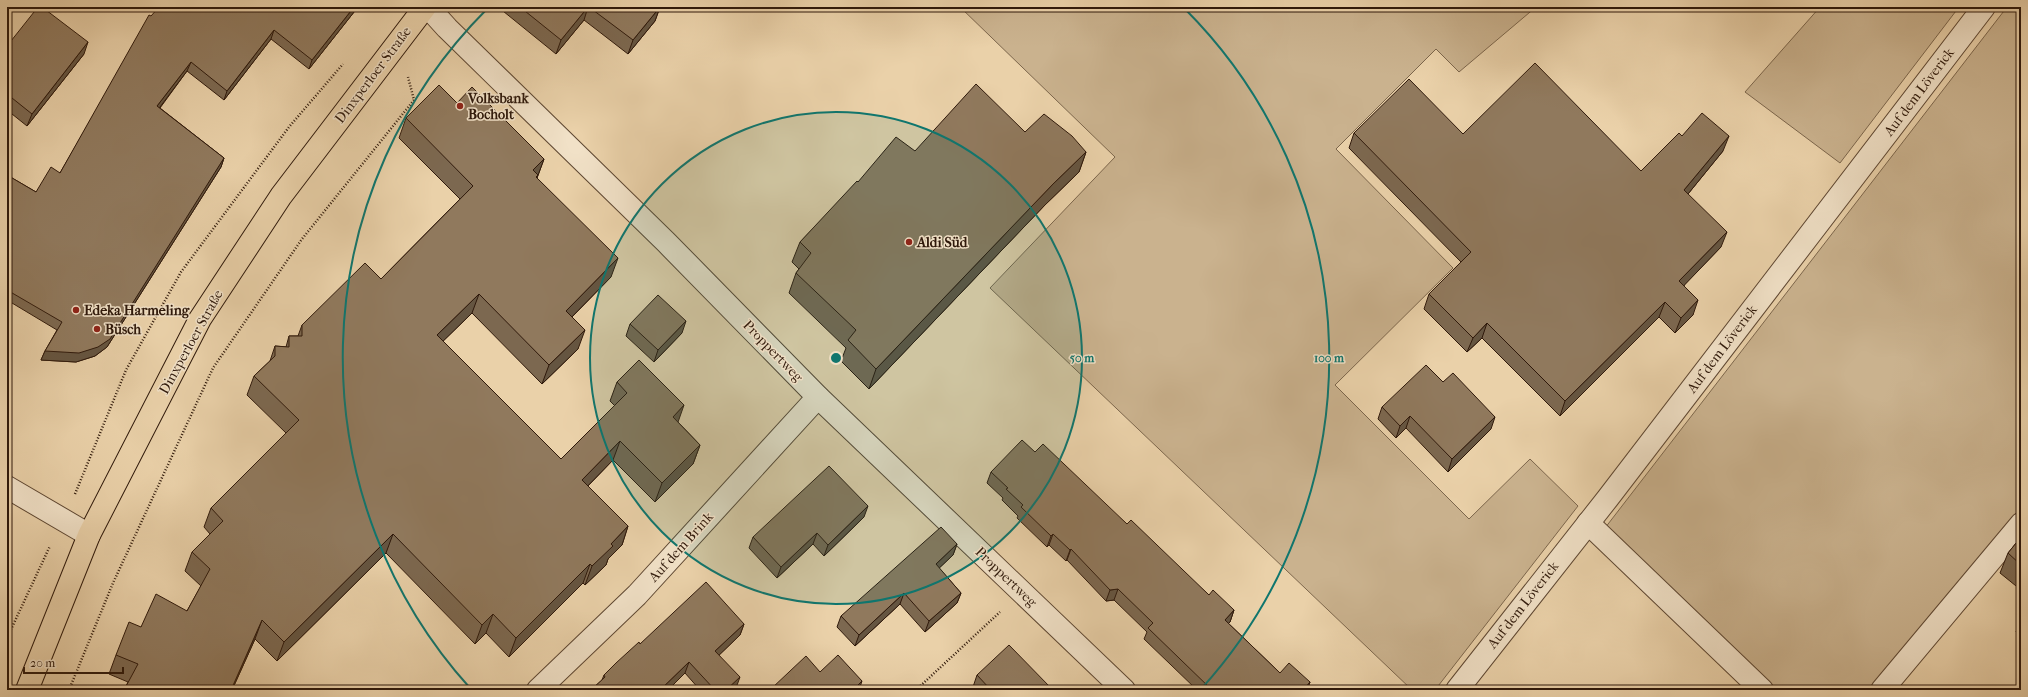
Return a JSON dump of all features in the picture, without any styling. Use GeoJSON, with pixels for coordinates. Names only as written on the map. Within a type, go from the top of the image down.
{"type":"FeatureCollection","features":[{"type":"Feature","properties":{"kind":"main road","name":"Dinxperloer Straße"},"geometry":{"type":"LineString","coordinates":[[27,690],[89,535],[200,320],[281,196],[427,7]]}},
{"type":"Feature","properties":{"kind":"street","name":"Proppertweg"},"geometry":{"type":"LineString","coordinates":[[427,7],[666,242],[818,397],[1124,690]]}},
{"type":"Feature","properties":{"kind":"street","name":"Auf dem Löverick"},"geometry":{"type":"LineString","coordinates":[[1457,690],[1588,523],[1984,7]]}},
{"type":"Feature","properties":{"kind":"street","name":"Auf dem Brink"},"geometry":{"type":"LineString","coordinates":[[538,690],[637,595],[818,397]]}},
{"type":"Feature","properties":{"kind":"street"},"geometry":{"type":"LineString","coordinates":[[7,487],[89,535]]}},
{"type":"Feature","properties":{"kind":"street"},"geometry":{"type":"LineString","coordinates":[[1588,523],[1762,690]]}},
{"type":"Feature","properties":{"kind":"street"},"geometry":{"type":"LineString","coordinates":[[1882,690],[2021,524]]}},
{"type":"Feature","properties":{"kind":"path"},"geometry":{"type":"LineString","coordinates":[[69,690],[114,583],[213,368],[302,239],[414,100],[408,75]]}},
{"type":"Feature","properties":{"kind":"path"},"geometry":{"type":"LineString","coordinates":[[916,690],[1022,592]]}},
{"type":"Feature","properties":{"kind":"shaded area"},"geometry":{"type":"Polygon","coordinates":[[[960,7],[1536,7],[1459,72],[1436,49],[1336,149],[1453,268],[1335,385],[1469,519],[1530,459],[1578,506],[1435,690],[1412,690],[990,288],[1115,157],[960,7]]]}},
{"type":"Feature","properties":{"kind":"shaded area"},"geometry":{"type":"Polygon","coordinates":[[[1820,7],[1959,7],[1840,163],[1745,92],[1820,7]]]}},
{"type":"Feature","properties":{"kind":"shaded area"},"geometry":{"type":"Polygon","coordinates":[[[2007,7],[2021,7],[2021,507],[1870,690],[1775,690],[1605,528],[2007,7]]]}},
{"type":"Feature","properties":{"kind":"building"},"geometry":{"type":"Polygon","coordinates":[[[38,7],[42,7],[88,42],[32,114],[7,94],[7,46],[38,7]]]}},
{"type":"Feature","properties":{"kind":"building"},"geometry":{"type":"Polygon","coordinates":[[[159,7],[354,7],[312,60],[274,30],[227,91],[191,62],[157,106],[224,158],[110,339],[98,347],[79,353],[45,351],[62,322],[7,290],[7,175],[36,192],[51,167],[60,173],[149,15],[151,16],[159,7]]]}},
{"type":"Feature","properties":{"kind":"building"},"geometry":{"type":"Polygon","coordinates":[[[520,7],[588,7],[561,40],[520,7]]]}},
{"type":"Feature","properties":{"kind":"building"},"geometry":{"type":"Polygon","coordinates":[[[589,7],[660,7],[633,40],[589,7]]]}},
{"type":"Feature","properties":{"kind":"building"},"geometry":{"type":"Polygon","coordinates":[[[1535,63],[1641,171],[1679,133],[1682,136],[1702,113],[1729,136],[1684,190],[1727,232],[1679,281],[1698,300],[1681,318],[1665,302],[1565,401],[1487,323],[1473,338],[1429,294],[1471,252],[1354,133],[1409,79],[1463,134],[1535,63]]]}},
{"type":"Feature","properties":{"kind":"building","name":"Aldi Süd"},"geometry":{"type":"Polygon","coordinates":[[[976,84],[1025,132],[1044,114],[1072,136],[1086,152],[1053,184],[876,369],[848,340],[856,330],[796,273],[811,253],[800,242],[857,181],[858,182],[896,137],[915,151],[976,84]]]}},
{"type":"Feature","properties":{"kind":"building"},"geometry":{"type":"Polygon","coordinates":[[[439,85],[457,103],[472,87],[544,159],[533,170],[538,175],[536,177],[618,258],[566,311],[585,330],[549,365],[479,294],[437,335],[561,459],[627,393],[617,382],[639,360],[684,405],[673,417],[700,445],[662,483],[620,441],[582,480],[628,526],[611,544],[613,546],[592,566],[590,564],[516,638],[493,614],[482,625],[393,534],[284,642],[262,620],[231,690],[124,690],[138,664],[116,655],[129,622],[141,627],[156,594],[187,611],[210,569],[192,552],[223,521],[211,508],[299,420],[254,376],[275,356],[275,346],[289,347],[289,336],[302,336],[302,325],[365,263],[381,279],[473,186],[406,118],[439,85]]]}},
{"type":"Feature","properties":{"kind":"building"},"geometry":{"type":"Polygon","coordinates":[[[658,295],[686,321],[658,350],[630,324],[658,295]]]}},
{"type":"Feature","properties":{"kind":"building"},"geometry":{"type":"Polygon","coordinates":[[[1426,365],[1443,382],[1453,373],[1495,417],[1452,459],[1410,416],[1400,426],[1382,407],[1426,365]]]}},
{"type":"Feature","properties":{"kind":"building"},"geometry":{"type":"Polygon","coordinates":[[[1022,440],[1035,452],[1043,444],[1127,524],[1131,520],[1209,595],[1213,590],[1234,610],[1225,620],[1280,673],[1289,663],[1310,682],[1304,689],[1305,690],[1212,690],[1148,628],[1153,623],[1118,589],[1110,590],[1071,549],[1070,550],[1053,534],[1051,536],[1021,507],[1023,505],[991,472],[1022,440]]]}},
{"type":"Feature","properties":{"kind":"building"},"geometry":{"type":"Polygon","coordinates":[[[829,466],[868,506],[828,545],[817,533],[781,567],[753,537],[829,466]]]}},
{"type":"Feature","properties":{"kind":"building"},"geometry":{"type":"Polygon","coordinates":[[[941,527],[957,544],[936,564],[961,593],[929,621],[904,593],[859,635],[841,616],[941,527]]]}},
{"type":"Feature","properties":{"kind":"building"},"geometry":{"type":"Polygon","coordinates":[[[2021,537],[2021,565],[2008,553],[2021,537]]]}},
{"type":"Feature","properties":{"kind":"building"},"geometry":{"type":"Polygon","coordinates":[[[706,582],[744,624],[715,651],[740,677],[726,690],[715,690],[689,662],[660,690],[591,690],[605,677],[604,675],[616,663],[639,642],[640,644],[706,582]]]}},
{"type":"Feature","properties":{"kind":"building"},"geometry":{"type":"Polygon","coordinates":[[[1009,645],[1050,687],[1046,690],[989,690],[990,689],[977,675],[1009,645]]]}},
{"type":"Feature","properties":{"kind":"building"},"geometry":{"type":"Polygon","coordinates":[[[838,655],[862,681],[853,690],[774,690],[772,688],[806,656],[820,672],[838,655]]]}},
{"type":"Feature","properties":{"kind":"place","name":"Volksbank Bocholt"},"geometry":{"type":"Point","coordinates":[460,106]}},
{"type":"Feature","properties":{"kind":"place","name":"Aldi Süd"},"geometry":{"type":"Point","coordinates":[909,242]}},
{"type":"Feature","properties":{"kind":"place","name":"Edeka Harmeling"},"geometry":{"type":"Point","coordinates":[76,310]}},
{"type":"Feature","properties":{"kind":"place","name":"Büsch"},"geometry":{"type":"Point","coordinates":[97,329]}}]}
